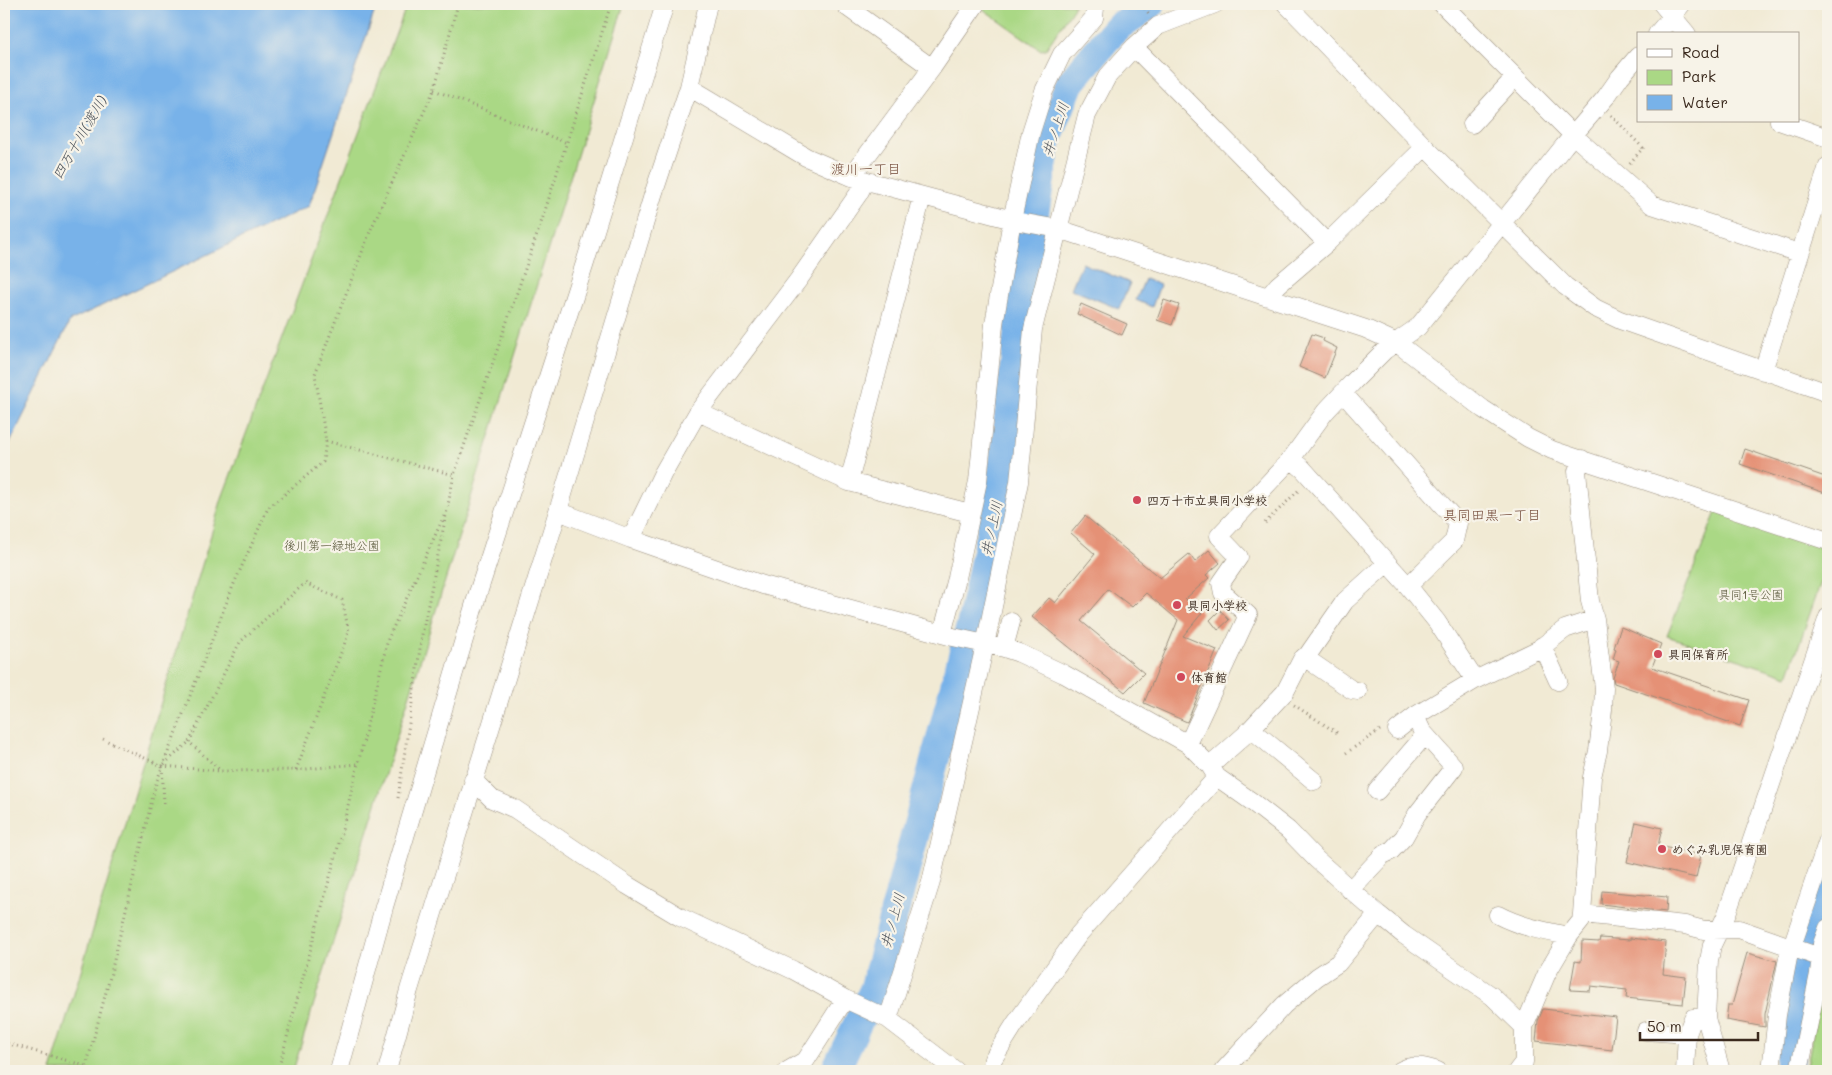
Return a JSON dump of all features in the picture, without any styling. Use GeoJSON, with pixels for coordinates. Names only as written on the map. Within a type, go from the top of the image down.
{"type":"FeatureCollection","features":[{"type":"Feature","properties":{"kind":"street"},"geometry":{"type":"LineString","coordinates":[[339,1071],[387,897],[474,606],[582,273],[665,4]]}},
{"type":"Feature","properties":{"kind":"street"},"geometry":{"type":"LineString","coordinates":[[387,1071],[408,990],[558,511],[653,194],[689,87],[708,4]]}},
{"type":"Feature","properties":{"kind":"street"},"geometry":{"type":"LineString","coordinates":[[702,34],[716,15],[719,4]]}},
{"type":"Feature","properties":{"kind":"street"},"geometry":{"type":"LineString","coordinates":[[849,4],[847,7],[932,68]]}},
{"type":"Feature","properties":{"kind":"street"},"geometry":{"type":"LineString","coordinates":[[631,539],[663,473],[698,412],[799,279],[860,193],[858,166],[932,68],[976,4]]}},
{"type":"Feature","properties":{"kind":"street"},"geometry":{"type":"LineString","coordinates":[[883,1017],[931,882],[1019,482],[1033,329],[1056,228],[1088,115],[1108,77],[1134,47],[1158,26],[1215,4]]}},
{"type":"Feature","properties":{"kind":"street"},"geometry":{"type":"LineString","coordinates":[[1286,4],[1425,148],[1565,286],[1595,308],[1620,320],[1828,393]]}},
{"type":"Feature","properties":{"kind":"street"},"geometry":{"type":"LineString","coordinates":[[1442,4],[1573,135],[1652,205],[1800,252]]}},
{"type":"Feature","properties":{"kind":"street"},"geometry":{"type":"LineString","coordinates":[[948,635],[957,578],[978,481],[994,324],[1016,221],[1031,132],[1044,91],[1062,54],[1094,18],[1094,5]]}},
{"type":"Feature","properties":{"kind":"street"},"geometry":{"type":"LineString","coordinates":[[1658,32],[1672,8]]}},
{"type":"Feature","properties":{"kind":"street"},"geometry":{"type":"LineString","coordinates":[[1672,8],[1686,32]]}},
{"type":"Feature","properties":{"kind":"street"},"geometry":{"type":"LineString","coordinates":[[1134,47],[1326,243]]}},
{"type":"Feature","properties":{"kind":"street"},"geometry":{"type":"LineString","coordinates":[[1188,744],[1248,615],[1223,593],[1221,582],[1239,557],[1219,536],[1291,459],[1325,412],[1343,393],[1384,350],[1398,343],[1418,327],[1637,57]]}},
{"type":"Feature","properties":{"kind":"street"},"geometry":{"type":"LineString","coordinates":[[1472,124],[1515,77]]}},
{"type":"Feature","properties":{"kind":"street"},"geometry":{"type":"LineString","coordinates":[[689,87],[806,156],[859,179],[1016,221],[1056,228],[1366,329],[1398,343],[1482,409],[1528,438],[1552,450],[1828,541]]}},
{"type":"Feature","properties":{"kind":"street"},"geometry":{"type":"LineString","coordinates":[[1782,122],[1828,138]]}},
{"type":"Feature","properties":{"kind":"street"},"geometry":{"type":"LineString","coordinates":[[1268,297],[1278,285],[1326,243],[1425,148]]}},
{"type":"Feature","properties":{"kind":"street"},"geometry":{"type":"LineString","coordinates":[[1763,371],[1828,166]]}},
{"type":"Feature","properties":{"kind":"street"},"geometry":{"type":"LineString","coordinates":[[850,482],[922,196]]}},
{"type":"Feature","properties":{"kind":"street"},"geometry":{"type":"LineString","coordinates":[[1343,393],[1458,522],[1454,541],[1408,586]]}},
{"type":"Feature","properties":{"kind":"street"},"geometry":{"type":"LineString","coordinates":[[698,412],[850,482],[970,513]]}},
{"type":"Feature","properties":{"kind":"street"},"geometry":{"type":"LineString","coordinates":[[1291,459],[1408,586],[1441,615],[1475,680]]}},
{"type":"Feature","properties":{"kind":"street"},"geometry":{"type":"LineString","coordinates":[[1524,1068],[1524,1027],[1547,972],[1569,936],[1581,921],[1592,778],[1598,751],[1603,710],[1604,688],[1595,619],[1589,593],[1577,471],[1582,459]]}},
{"type":"Feature","properties":{"kind":"street"},"geometry":{"type":"LineString","coordinates":[[558,511],[631,539],[764,585],[948,635],[1004,648],[1064,674],[1188,744],[1214,772],[1288,830],[1350,890],[1378,914],[1404,935],[1492,996],[1524,1027]]}},
{"type":"Feature","properties":{"kind":"street"},"geometry":{"type":"LineString","coordinates":[[991,1071],[993,1059],[1015,1024],[1079,934],[1250,729],[1283,694],[1302,660],[1344,601],[1387,562]]}},
{"type":"Feature","properties":{"kind":"street"},"geometry":{"type":"LineString","coordinates":[[1721,1071],[1706,1018],[1709,961],[1712,945],[1726,916],[1828,616]]}},
{"type":"Feature","properties":{"kind":"street"},"geometry":{"type":"LineString","coordinates":[[1397,730],[1415,716],[1475,680],[1542,646],[1565,629],[1595,619]]}},
{"type":"Feature","properties":{"kind":"street"},"geometry":{"type":"LineString","coordinates":[[1004,648],[1011,622]]}},
{"type":"Feature","properties":{"kind":"street"},"geometry":{"type":"LineString","coordinates":[[1542,646],[1558,681]]}},
{"type":"Feature","properties":{"kind":"street"},"geometry":{"type":"LineString","coordinates":[[1304,657],[1352,690],[1358,691]]}},
{"type":"Feature","properties":{"kind":"street"},"geometry":{"type":"LineString","coordinates":[[1350,890],[1383,855],[1390,851],[1404,837],[1417,814],[1454,767],[1425,735],[1415,716]]}},
{"type":"Feature","properties":{"kind":"street"},"geometry":{"type":"LineString","coordinates":[[1250,729],[1314,781]]}},
{"type":"Feature","properties":{"kind":"street"},"geometry":{"type":"LineString","coordinates":[[1377,791],[1425,735]]}},
{"type":"Feature","properties":{"kind":"street"},"geometry":{"type":"LineString","coordinates":[[473,780],[492,799],[514,809],[626,885],[680,917],[793,970],[883,1017],[956,1071]]}},
{"type":"Feature","properties":{"kind":"street"},"geometry":{"type":"LineString","coordinates":[[1771,1071],[1777,1016],[1788,958],[1828,840]]}},
{"type":"Feature","properties":{"kind":"street"},"geometry":{"type":"LineString","coordinates":[[1223,1071],[1284,1005],[1317,977],[1338,963],[1378,914]]}},
{"type":"Feature","properties":{"kind":"street"},"geometry":{"type":"LineString","coordinates":[[1582,914],[1685,925],[1704,930],[1739,929],[1825,959]]}},
{"type":"Feature","properties":{"kind":"street"},"geometry":{"type":"LineString","coordinates":[[1498,915],[1532,930],[1569,936]]}},
{"type":"Feature","properties":{"kind":"street"},"geometry":{"type":"LineString","coordinates":[[1799,1071],[1825,959],[1822,944],[1828,928]]}},
{"type":"Feature","properties":{"kind":"street"},"geometry":{"type":"LineString","coordinates":[[787,1071],[806,1060],[850,1001]]}},
{"type":"Feature","properties":{"kind":"street"},"geometry":{"type":"LineString","coordinates":[[1685,1071],[1688,1034],[1693,1018],[1706,1018]]}},
{"type":"Feature","properties":{"kind":"street"},"geometry":{"type":"LineString","coordinates":[[1646,1031],[1688,1034]]}},
{"type":"Feature","properties":{"kind":"street"},"geometry":{"type":"LineString","coordinates":[[1400,1071],[1406,1067],[1422,1066],[1438,1071]]}},
{"type":"Feature","properties":{"kind":"path"},"geometry":{"type":"LineString","coordinates":[[85,1071],[110,976],[156,783],[233,586],[268,508],[323,462],[326,441],[314,374],[371,229],[434,90],[458,4]]}},
{"type":"Feature","properties":{"kind":"path"},"geometry":{"type":"LineString","coordinates":[[398,802],[422,635],[454,475],[542,220],[611,4]]}},
{"type":"Feature","properties":{"kind":"path"},"geometry":{"type":"LineString","coordinates":[[434,90],[567,143]]}},
{"type":"Feature","properties":{"kind":"path"},"geometry":{"type":"LineString","coordinates":[[1607,111],[1643,148],[1618,175]]}},
{"type":"Feature","properties":{"kind":"path"},"geometry":{"type":"LineString","coordinates":[[326,441],[454,475]]}},
{"type":"Feature","properties":{"kind":"path"},"geometry":{"type":"LineString","coordinates":[[1265,523],[1311,479]]}},
{"type":"Feature","properties":{"kind":"path"},"geometry":{"type":"LineString","coordinates":[[278,1071],[338,847],[388,639],[446,511]]}},
{"type":"Feature","properties":{"kind":"path"},"geometry":{"type":"LineString","coordinates":[[162,766],[189,742],[240,642],[305,583],[342,600],[349,632],[296,770]]}},
{"type":"Feature","properties":{"kind":"path"},"geometry":{"type":"LineString","coordinates":[[1283,694],[1289,702],[1339,734]]}},
{"type":"Feature","properties":{"kind":"path"},"geometry":{"type":"LineString","coordinates":[[103,739],[162,766],[221,771],[296,770],[358,764]]}},
{"type":"Feature","properties":{"kind":"path"},"geometry":{"type":"LineString","coordinates":[[189,742],[221,771]]}},
{"type":"Feature","properties":{"kind":"path"},"geometry":{"type":"LineString","coordinates":[[162,766],[164,803]]}},
{"type":"Feature","properties":{"kind":"path"},"geometry":{"type":"LineString","coordinates":[[4,1040],[6,1043],[86,1066]]}},
{"type":"Feature","properties":{"kind":"green space","name":"後川第一緑地公園"},"geometry":{"type":"Polygon","coordinates":[[[407,4],[624,4],[293,1071],[51,1071],[222,498],[407,4]]]}},
{"type":"Feature","properties":{"kind":"green space"},"geometry":{"type":"Polygon","coordinates":[[[983,4],[1074,4],[1074,7],[1046,49],[1041,50],[980,7],[983,4]]]}},
{"type":"Feature","properties":{"kind":"green space","name":"具同1号公園"},"geometry":{"type":"Polygon","coordinates":[[[1716,512],[1817,544],[1828,562],[1788,676],[1667,636],[1716,512]]]}},
{"type":"Feature","properties":{"kind":"green space"},"geometry":{"type":"Polygon","coordinates":[[[1824,972],[1828,972],[1828,1071],[1806,1071],[1824,972]]]}},
{"type":"Feature","properties":{"kind":"water","name":"四万十川(渡川)"},"geometry":{"type":"Polygon","coordinates":[[[4,4],[377,4],[309,206],[70,321],[4,455],[4,4]]]}},
{"type":"Feature","properties":{"kind":"water"},"geometry":{"type":"Polygon","coordinates":[[[1082,263],[1130,283],[1119,309],[1071,289],[1082,263]]]}},
{"type":"Feature","properties":{"kind":"water"},"geometry":{"type":"Polygon","coordinates":[[[1145,279],[1160,285],[1152,307],[1136,300],[1145,279]]]}},
{"type":"Feature","properties":{"kind":"building"},"geometry":{"type":"Polygon","coordinates":[[[1164,300],[1179,305],[1172,325],[1157,320],[1164,300]]]}},
{"type":"Feature","properties":{"kind":"building"},"geometry":{"type":"Polygon","coordinates":[[[1081,304],[1127,324],[1122,335],[1077,314],[1081,304]]]}},
{"type":"Feature","properties":{"kind":"building"},"geometry":{"type":"Polygon","coordinates":[[[1312,334],[1324,338],[1323,341],[1337,348],[1325,378],[1299,367],[1312,334]]]}},
{"type":"Feature","properties":{"kind":"building"},"geometry":{"type":"Polygon","coordinates":[[[1745,449],[1828,478],[1828,494],[1740,464],[1745,449]]]}},
{"type":"Feature","properties":{"kind":"building"},"geometry":{"type":"Polygon","coordinates":[[[1085,516],[1160,578],[1189,554],[1195,562],[1209,550],[1220,563],[1206,575],[1209,578],[1185,599],[1202,613],[1183,636],[1217,650],[1187,722],[1144,703],[1178,620],[1146,593],[1132,607],[1108,589],[1081,621],[1144,673],[1125,692],[1032,617],[1049,598],[1055,603],[1095,554],[1071,533],[1085,516]]]}},
{"type":"Feature","properties":{"kind":"building"},"geometry":{"type":"Polygon","coordinates":[[[1220,610],[1229,620],[1218,630],[1210,620],[1220,610]]]}},
{"type":"Feature","properties":{"kind":"building"},"geometry":{"type":"Polygon","coordinates":[[[1621,627],[1661,644],[1652,667],[1749,700],[1740,726],[1614,683],[1613,678],[1619,661],[1613,659],[1616,649],[1614,648],[1621,627]]]}},
{"type":"Feature","properties":{"kind":"building"},"geometry":{"type":"Polygon","coordinates":[[[1636,822],[1662,828],[1658,846],[1701,855],[1696,878],[1627,862],[1636,822]]]}},
{"type":"Feature","properties":{"kind":"building"},"geometry":{"type":"Polygon","coordinates":[[[1602,891],[1667,897],[1666,912],[1601,904],[1602,891]]]}},
{"type":"Feature","properties":{"kind":"building"},"geometry":{"type":"Polygon","coordinates":[[[1600,938],[1630,940],[1630,938],[1666,942],[1663,974],[1686,977],[1683,1004],[1626,998],[1627,990],[1591,986],[1590,991],[1570,990],[1575,961],[1581,962],[1582,941],[1599,942],[1600,938]]]}},
{"type":"Feature","properties":{"kind":"building"},"geometry":{"type":"Polygon","coordinates":[[[1747,953],[1777,961],[1765,1014],[1765,1027],[1726,1020],[1728,1005],[1732,1005],[1747,953]]]}},
{"type":"Feature","properties":{"kind":"building"},"geometry":{"type":"Polygon","coordinates":[[[1543,1009],[1616,1017],[1612,1050],[1536,1041],[1538,1021],[1543,1009]]]}},
{"type":"Feature","properties":{"kind":"waterway","name":"井ノ上川"},"geometry":{"type":"LineString","coordinates":[[835,1071],[874,989],[972,620],[1001,482],[1026,263],[1047,141],[1070,83],[1116,28],[1151,4]]}},
{"type":"Feature","properties":{"kind":"waterway"},"geometry":{"type":"LineString","coordinates":[[1789,1071],[1791,1043],[1804,978],[1802,970],[1797,963],[1821,912],[1828,892]]}},
{"type":"Feature","properties":{"kind":"place","name":"四万十市立具同小学校"},"geometry":{"type":"Point","coordinates":[1137,500]}},
{"type":"Feature","properties":{"kind":"place","name":"具同小学校"},"geometry":{"type":"Point","coordinates":[1177,605]}},
{"type":"Feature","properties":{"kind":"place","name":"具同保育所"},"geometry":{"type":"Point","coordinates":[1658,654]}},
{"type":"Feature","properties":{"kind":"place","name":"体育館"},"geometry":{"type":"Point","coordinates":[1181,677]}},
{"type":"Feature","properties":{"kind":"place","name":"めぐみ乳児保育園"},"geometry":{"type":"Point","coordinates":[1662,849]}},
{"type":"Feature","properties":{"kind":"district","name":"渡川一丁目"},"geometry":{"type":"Point","coordinates":[866,168]}},
{"type":"Feature","properties":{"kind":"district","name":"具同田黒一丁目"},"geometry":{"type":"Point","coordinates":[1492,514]}}]}
